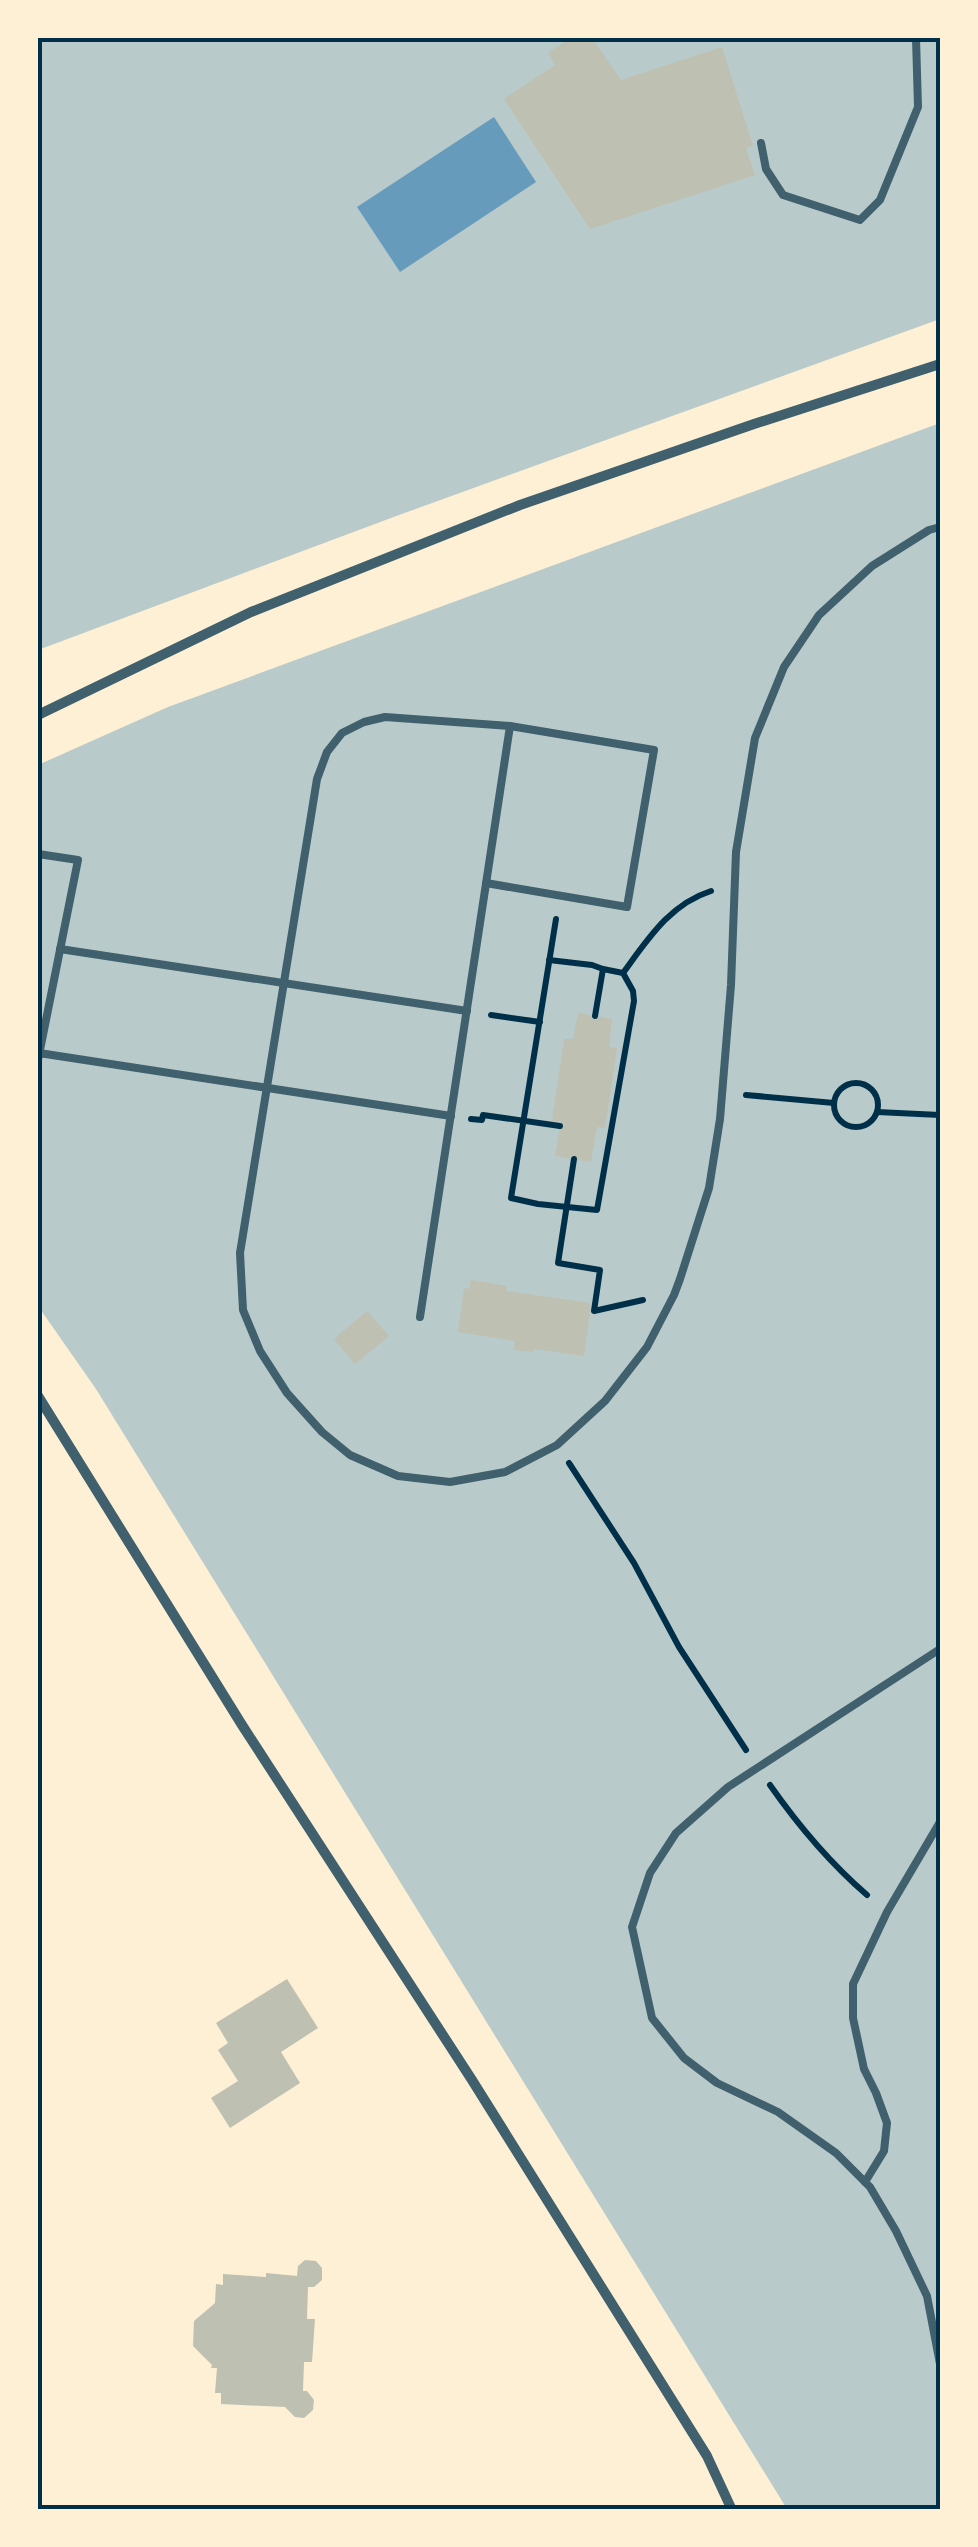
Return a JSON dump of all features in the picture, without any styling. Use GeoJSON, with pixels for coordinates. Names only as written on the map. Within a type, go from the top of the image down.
{"type":"FeatureCollection","features":[{"type":"Feature","properties":{"kind":"street"},"geometry":{"type":"LineString","coordinates":[[38,716],[251,612],[502,512],[940,364]]}},
{"type":"Feature","properties":{"kind":"street"},"geometry":{"type":"LineString","coordinates":[[38,1396],[242,1726],[472,2080],[666,2391],[706,2456],[732,2510]]}},
{"type":"Feature","properties":{"kind":"lane"},"geometry":{"type":"LineString","coordinates":[[761,143],[766,169],[784,195],[860,220],[880,200],[918,107],[916,38]]}},
{"type":"Feature","properties":{"kind":"lane"},"geometry":{"type":"LineString","coordinates":[[486,884],[628,907],[654,750],[510,726],[385,717],[342,733],[326,752],[317,779],[240,1252],[243,1310],[260,1351],[287,1392],[322,1432],[350,1455],[398,1476],[450,1482],[505,1472],[558,1445],[605,1402],[647,1347],[680,1280],[709,1188],[722,1093],[736,852],[754,738],[784,667],[819,614],[872,566],[940,527]]}},
{"type":"Feature","properties":{"kind":"lane"},"geometry":{"type":"LineString","coordinates":[[420,1318],[510,726]]}},
{"type":"Feature","properties":{"kind":"lane"},"geometry":{"type":"LineString","coordinates":[[38,854],[78,860],[38,1056],[451,1116]]}},
{"type":"Feature","properties":{"kind":"lane"},"geometry":{"type":"LineString","coordinates":[[60,949],[467,1011]]}},
{"type":"Feature","properties":{"kind":"lane"},"geometry":{"type":"LineString","coordinates":[[940,1650],[728,1787],[676,1833],[650,1873],[632,1927],[652,2018],[684,2058],[717,2083],[778,2112],[836,2154],[865,2182],[896,2231],[927,2296],[940,2364]]}},
{"type":"Feature","properties":{"kind":"lane"},"geometry":{"type":"LineString","coordinates":[[865,2182],[884,2151],[887,2123],[864,2069],[853,2018],[853,1984],[887,1912],[940,1822]]}},
{"type":"Feature","properties":{"kind":"path"},"geometry":{"type":"LineString","coordinates":[[624,973],[664,920],[691,897],[734,883]]}},
{"type":"Feature","properties":{"kind":"path"},"geometry":{"type":"LineString","coordinates":[[549,960],[620,971],[634,991],[633,1015],[597,1210],[511,1198],[549,960],[560,896]]}},
{"type":"Feature","properties":{"kind":"path"},"geometry":{"type":"LineString","coordinates":[[595,1016],[603,969]]}},
{"type":"Feature","properties":{"kind":"path"},"geometry":{"type":"LineString","coordinates":[[467,1011],[540,1022]]}},
{"type":"Feature","properties":{"kind":"path"},"geometry":{"type":"LineString","coordinates":[[856,1083],[870,1088],[878,1100],[872,1121],[866,1126],[852,1127],[839,1120],[834,1103],[838,1092],[856,1083]]}},
{"type":"Feature","properties":{"kind":"path"},"geometry":{"type":"LineString","coordinates":[[722,1093],[834,1103]]}},
{"type":"Feature","properties":{"kind":"path"},"geometry":{"type":"LineString","coordinates":[[877,1112],[940,1115]]}},
{"type":"Feature","properties":{"kind":"path"},"geometry":{"type":"LineString","coordinates":[[451,1116],[482,1120],[483,1115],[560,1126]]}},
{"type":"Feature","properties":{"kind":"path"},"geometry":{"type":"LineString","coordinates":[[574,1159],[558,1263],[600,1270],[594,1310],[613,1306]]}},
{"type":"Feature","properties":{"kind":"path"},"geometry":{"type":"LineString","coordinates":[[558,1445],[634,1563],[679,1647],[725,1720]]}},
{"type":"Feature","properties":{"kind":"path"},"geometry":{"type":"LineString","coordinates":[[790,1813],[841,1873],[887,1912]]}},
{"type":"Feature","properties":{"kind":"shaded area"},"geometry":{"type":"Polygon","coordinates":[[[38,38],[940,38],[940,319],[38,650],[38,38]]]}},
{"type":"Feature","properties":{"kind":"shaded area"},"geometry":{"type":"Polygon","coordinates":[[[940,423],[940,2509],[787,2509],[96,1389],[38,1306],[38,765],[168,707],[940,423]]]}},
{"type":"Feature","properties":{"kind":"water"},"geometry":{"type":"Polygon","coordinates":[[[494,117],[536,182],[400,272],[357,207],[494,117]]]}},
{"type":"Feature","properties":{"kind":"building"},"geometry":{"type":"Polygon","coordinates":[[[570,38],[592,38],[621,80],[722,47],[753,146],[746,148],[755,175],[590,229],[504,99],[555,65],[548,53],[570,38]]]}},
{"type":"Feature","properties":{"kind":"building"},"geometry":{"type":"Polygon","coordinates":[[[578,1013],[612,1019],[609,1047],[617,1048],[605,1128],[597,1127],[591,1162],[555,1156],[561,1121],[552,1121],[564,1039],[573,1039],[578,1013]]]}},
{"type":"Feature","properties":{"kind":"building"},"geometry":{"type":"Polygon","coordinates":[[[471,1280],[507,1286],[506,1291],[591,1303],[584,1356],[514,1350],[515,1341],[458,1332],[464,1288],[469,1289],[471,1280]]]}},
{"type":"Feature","properties":{"kind":"building"},"geometry":{"type":"Polygon","coordinates":[[[367,1311],[389,1336],[355,1364],[334,1339],[367,1311]]]}},
{"type":"Feature","properties":{"kind":"building"},"geometry":{"type":"Polygon","coordinates":[[[287,1979],[318,2028],[281,2052],[300,2083],[230,2128],[211,2098],[238,2081],[218,2050],[228,2043],[216,2023],[287,1979]]]}},
{"type":"Feature","properties":{"kind":"building"},"geometry":{"type":"Polygon","coordinates":[[[305,2260],[316,2261],[322,2268],[322,2280],[308,2287],[307,2319],[315,2319],[312,2362],[304,2362],[303,2391],[314,2400],[313,2410],[304,2418],[295,2417],[285,2407],[221,2404],[221,2393],[215,2393],[217,2368],[211,2368],[193,2346],[194,2321],[215,2303],[216,2284],[223,2285],[223,2274],[297,2276],[298,2266],[305,2260]]]}}]}
